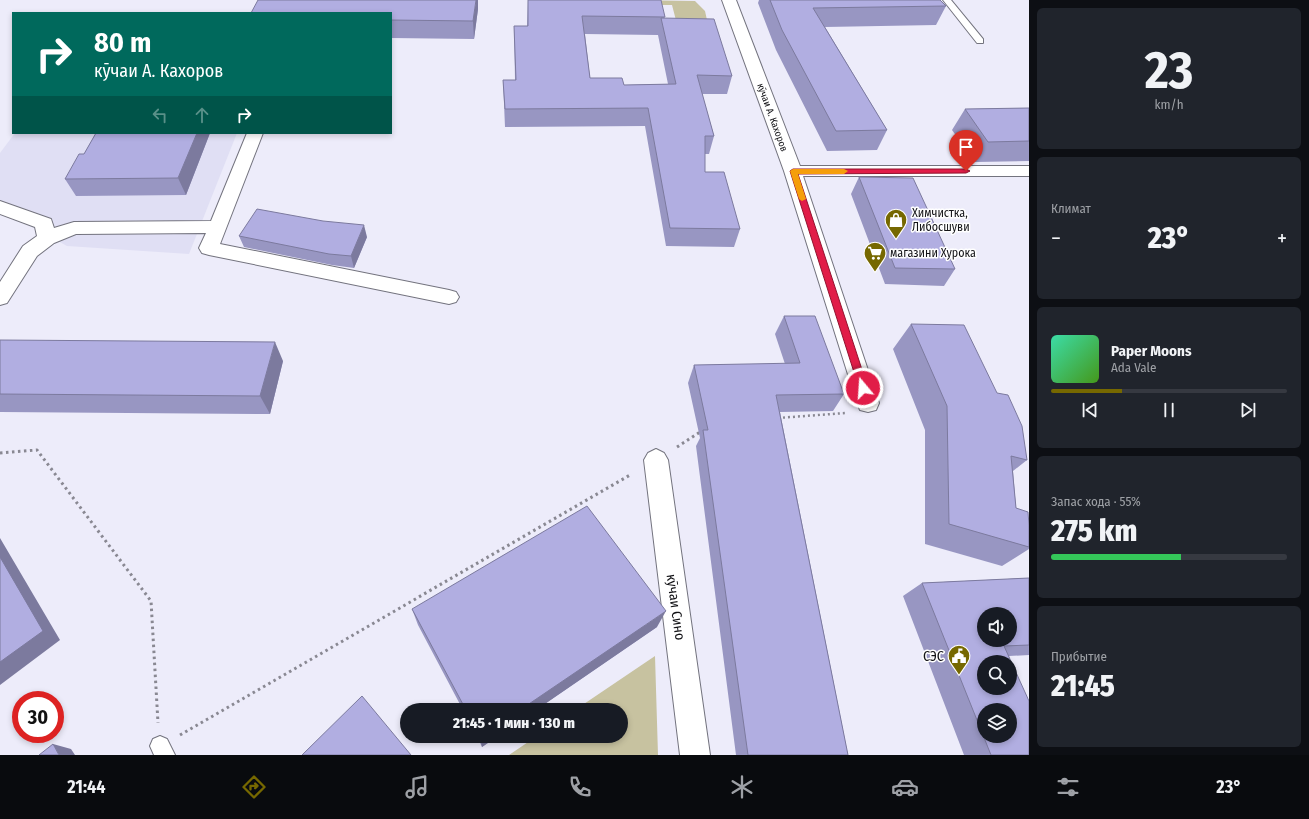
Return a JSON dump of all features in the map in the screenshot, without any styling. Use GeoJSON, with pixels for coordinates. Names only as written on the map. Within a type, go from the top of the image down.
{"type":"FeatureCollection","features":[{"type":"Feature","properties":{"kind":"street","name":"кӯчаи А. Кахоров"},"geometry":{"type":"LineString","coordinates":[[729,0],[793,171],[868,403]]}},
{"type":"Feature","properties":{"kind":"street"},"geometry":{"type":"LineString","coordinates":[[255,134],[209,248],[449,297]]}},
{"type":"Feature","properties":{"kind":"street"},"geometry":{"type":"LineString","coordinates":[[793,171],[1029,171]]}},
{"type":"Feature","properties":{"kind":"street"},"geometry":{"type":"LineString","coordinates":[[0,208],[44,223],[47,238]]}},
{"type":"Feature","properties":{"kind":"street"},"geometry":{"type":"LineString","coordinates":[[0,298],[30,251],[47,238],[74,228],[217,227]]}},
{"type":"Feature","properties":{"kind":"street","name":"кӯчаи Сино"},"geometry":{"type":"LineString","coordinates":[[656,460],[695,755]]}},
{"type":"Feature","properties":{"kind":"lane"},"geometry":{"type":"LineString","coordinates":[[947,0],[980,41]]}},
{"type":"Feature","properties":{"kind":"path"},"geometry":{"type":"LineString","coordinates":[[777,418],[856,412],[868,403]]}},
{"type":"Feature","properties":{"kind":"path"},"geometry":{"type":"LineString","coordinates":[[0,453],[37,450],[151,601],[163,751],[656,460],[702,431]]}},
{"type":"Feature","properties":{"kind":"shaded area"},"geometry":{"type":"Polygon","coordinates":[[[625,0],[695,1],[705,11],[709,29],[678,28],[672,5],[625,5],[625,0]]]}},
{"type":"Feature","properties":{"kind":"shaded area"},"geometry":{"type":"Polygon","coordinates":[[[14,134],[237,134],[189,254],[67,246],[0,209],[0,153],[14,134]]]}},
{"type":"Feature","properties":{"kind":"shaded area"},"geometry":{"type":"Polygon","coordinates":[[[655,656],[658,755],[509,755],[527,743],[628,743],[628,703],[585,703],[655,656]]]}},
{"type":"Feature","properties":{"kind":"building"},"geometry":{"type":"Polygon","coordinates":[[[258,0],[476,0],[473,21],[392,20],[392,12],[252,12],[258,0]]]}},
{"type":"Feature","properties":{"kind":"building"},"geometry":{"type":"Polygon","coordinates":[[[528,0],[661,0],[665,17],[582,16],[590,78],[622,78],[624,85],[676,84],[661,18],[714,19],[732,76],[697,75],[714,136],[705,136],[705,172],[724,172],[740,229],[670,228],[648,108],[505,109],[503,80],[516,80],[514,26],[528,26],[528,0]]]}},
{"type":"Feature","properties":{"kind":"building"},"geometry":{"type":"Polygon","coordinates":[[[770,0],[940,0],[946,6],[813,8],[887,130],[836,131],[782,30],[770,0]]]}},
{"type":"Feature","properties":{"kind":"building"},"geometry":{"type":"Polygon","coordinates":[[[1029,108],[1029,141],[988,142],[965,109],[1029,108]]]}},
{"type":"Feature","properties":{"kind":"building"},"geometry":{"type":"Polygon","coordinates":[[[95,134],[197,134],[178,178],[65,179],[79,154],[84,154],[95,134]]]}},
{"type":"Feature","properties":{"kind":"building"},"geometry":{"type":"Polygon","coordinates":[[[859,177],[913,178],[955,269],[895,268],[859,177]]]}},
{"type":"Feature","properties":{"kind":"building"},"geometry":{"type":"Polygon","coordinates":[[[257,209],[323,221],[364,225],[351,256],[329,254],[239,236],[257,209]]]}},
{"type":"Feature","properties":{"kind":"building"},"geometry":{"type":"Polygon","coordinates":[[[784,316],[815,316],[844,394],[776,395],[848,755],[748,755],[703,430],[708,430],[694,365],[800,363],[784,316]]]}},
{"type":"Feature","properties":{"kind":"building"},"geometry":{"type":"Polygon","coordinates":[[[911,324],[964,325],[997,393],[1008,395],[1022,426],[1027,460],[1011,456],[1016,508],[1028,512],[1029,547],[949,524],[947,406],[911,324]]]}},
{"type":"Feature","properties":{"kind":"building"},"geometry":{"type":"Polygon","coordinates":[[[0,340],[275,342],[260,396],[0,394],[0,340]]]}},
{"type":"Feature","properties":{"kind":"building"},"geometry":{"type":"Polygon","coordinates":[[[587,506],[666,611],[530,703],[462,703],[412,609],[587,506]]]}},
{"type":"Feature","properties":{"kind":"building"},"geometry":{"type":"Polygon","coordinates":[[[0,557],[43,631],[0,662],[0,557]]]}},
{"type":"Feature","properties":{"kind":"building"},"geometry":{"type":"Polygon","coordinates":[[[1029,578],[1029,645],[1017,645],[1017,607],[977,607],[977,647],[1004,647],[1008,655],[977,655],[977,695],[1017,695],[1017,675],[1029,701],[1029,755],[991,755],[986,743],[1017,743],[1017,703],[977,703],[977,720],[922,583],[1029,578]]]}},
{"type":"Feature","properties":{"kind":"building"},"geometry":{"type":"Polygon","coordinates":[[[362,696],[411,755],[302,755],[362,696]]]}},
{"type":"Feature","properties":{"kind":"building"},"geometry":{"type":"Polygon","coordinates":[[[53,744],[59,755],[39,755],[53,744]]]}},
{"type":"Feature","properties":{"kind":"slow traffic"},"geometry":{"type":"LineString","coordinates":[[802,199],[793,171],[844,171]]}},
{"type":"Feature","properties":{"kind":"place","name":"Химчистка, Либосшуви"},"geometry":{"type":"Point","coordinates":[896,240]}},
{"type":"Feature","properties":{"kind":"place","name":"магазини Хурока"},"geometry":{"type":"Point","coordinates":[875,272]}},
{"type":"Feature","properties":{"kind":"place","name":"СЭС"},"geometry":{"type":"Point","coordinates":[959,676]}},
{"type":"Feature","properties":{"kind":"route"},"geometry":{"type":"LineString","coordinates":[[863,388],[793,171],[966,171]]}}]}
